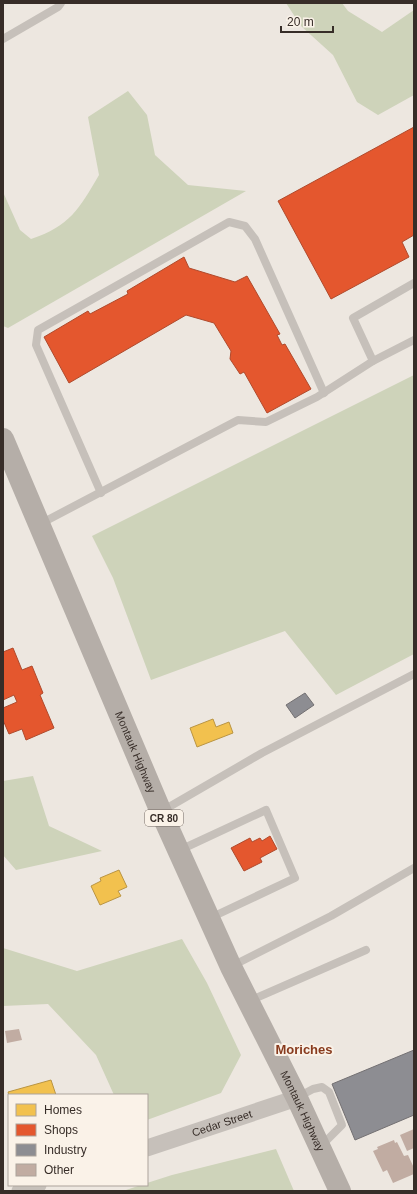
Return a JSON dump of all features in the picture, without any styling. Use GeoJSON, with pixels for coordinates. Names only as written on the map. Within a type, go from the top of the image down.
{"type":"FeatureCollection","features":[{"type":"Feature","properties":{"kind":"main road","name":"Montauk Highway"},"geometry":{"type":"LineString","coordinates":[[3,439],[161,812],[231,967],[321,1147],[340,1191]]}},
{"type":"Feature","properties":{"kind":"street","name":"Cedar Street"},"geometry":{"type":"LineString","coordinates":[[148,1148],[297,1098]]}},
{"type":"Feature","properties":{"kind":"street"},"geometry":{"type":"LineString","coordinates":[[20,1191],[35,1186]]}},
{"type":"Feature","properties":{"kind":"lane"},"geometry":{"type":"LineString","coordinates":[[3,39],[58,7],[61,3]]}},
{"type":"Feature","properties":{"kind":"lane"},"geometry":{"type":"LineString","coordinates":[[100,493],[36,345],[38,330],[229,222],[245,226],[255,239],[324,393]]}},
{"type":"Feature","properties":{"kind":"lane"},"geometry":{"type":"LineString","coordinates":[[373,361],[353,318],[414,283]]}},
{"type":"Feature","properties":{"kind":"lane"},"geometry":{"type":"LineString","coordinates":[[39,525],[238,420],[266,422],[324,393],[373,361],[414,340]]}},
{"type":"Feature","properties":{"kind":"lane"},"geometry":{"type":"LineString","coordinates":[[161,812],[262,753],[414,674]]}},
{"type":"Feature","properties":{"kind":"lane"},"geometry":{"type":"LineString","coordinates":[[179,850],[266,810],[295,878],[209,918]]}},
{"type":"Feature","properties":{"kind":"lane"},"geometry":{"type":"LineString","coordinates":[[231,967],[331,916],[414,868]]}},
{"type":"Feature","properties":{"kind":"lane"},"geometry":{"type":"LineString","coordinates":[[249,1002],[366,950]]}},
{"type":"Feature","properties":{"kind":"lane"},"geometry":{"type":"LineString","coordinates":[[297,1098],[322,1086],[329,1092],[342,1125],[321,1147]]}},
{"type":"Feature","properties":{"kind":"green space"},"geometry":{"type":"Polygon","coordinates":[[[286,3],[342,3],[348,11],[382,32],[414,10],[414,95],[378,115],[357,102],[333,55],[301,26],[286,3]]]}},
{"type":"Feature","properties":{"kind":"green space"},"geometry":{"type":"Polygon","coordinates":[[[128,91],[147,115],[155,155],[188,185],[246,191],[8,328],[3,326],[3,192],[20,230],[31,239],[44,234],[64,222],[79,207],[99,175],[88,117],[128,91]]]}},
{"type":"Feature","properties":{"kind":"green space"},"geometry":{"type":"Polygon","coordinates":[[[414,375],[414,654],[336,695],[285,631],[151,680],[113,578],[92,536],[414,375]]]}},
{"type":"Feature","properties":{"kind":"green space"},"geometry":{"type":"Polygon","coordinates":[[[33,776],[49,826],[102,851],[16,870],[3,855],[3,781],[33,776]]]}},
{"type":"Feature","properties":{"kind":"green space"},"geometry":{"type":"Polygon","coordinates":[[[182,939],[207,983],[241,1055],[221,1093],[148,1120],[148,1094],[114,1094],[96,1055],[48,1004],[3,1006],[3,948],[77,971],[182,939]]]}},
{"type":"Feature","properties":{"kind":"green space"},"geometry":{"type":"Polygon","coordinates":[[[276,1149],[294,1191],[123,1191],[138,1186],[148,1186],[148,1183],[172,1175],[276,1149]]]}},
{"type":"Feature","properties":{"kind":"building: Homes"},"geometry":{"type":"Polygon","coordinates":[[[213,719],[216,727],[229,722],[233,733],[197,747],[190,728],[213,719]]]}},
{"type":"Feature","properties":{"kind":"building: Homes"},"geometry":{"type":"Polygon","coordinates":[[[119,870],[127,887],[118,891],[121,896],[100,905],[91,886],[101,881],[100,878],[119,870]]]}},
{"type":"Feature","properties":{"kind":"building: Homes"},"geometry":{"type":"Polygon","coordinates":[[[51,1080],[56,1094],[9,1094],[8,1092],[51,1080]]]}},
{"type":"Feature","properties":{"kind":"building: Shops"},"geometry":{"type":"Polygon","coordinates":[[[414,127],[414,235],[402,242],[409,257],[331,299],[278,201],[414,127]]]}},
{"type":"Feature","properties":{"kind":"building: Shops"},"geometry":{"type":"Polygon","coordinates":[[[184,257],[189,268],[235,282],[247,276],[280,334],[277,335],[282,345],[285,344],[311,389],[267,413],[244,372],[240,374],[230,359],[231,351],[214,323],[186,315],[69,383],[44,337],[88,311],[90,314],[128,294],[127,291],[184,257]]]}},
{"type":"Feature","properties":{"kind":"building: Shops"},"geometry":{"type":"Polygon","coordinates":[[[13,648],[22,670],[32,666],[43,693],[40,695],[54,728],[26,740],[22,729],[9,734],[3,720],[3,708],[17,702],[14,695],[3,700],[3,652],[13,648]]]}},
{"type":"Feature","properties":{"kind":"building: Shops"},"geometry":{"type":"Polygon","coordinates":[[[270,836],[277,849],[260,858],[262,862],[244,871],[231,848],[250,838],[252,842],[260,838],[262,841],[270,836]]]}},
{"type":"Feature","properties":{"kind":"building: Industry"},"geometry":{"type":"Polygon","coordinates":[[[305,693],[314,705],[295,718],[286,705],[305,693]]]}},
{"type":"Feature","properties":{"kind":"building: Industry"},"geometry":{"type":"Polygon","coordinates":[[[414,1050],[414,1115],[355,1140],[332,1084],[414,1050]]]}},
{"type":"Feature","properties":{"kind":"building: Other"},"geometry":{"type":"Polygon","coordinates":[[[19,1029],[22,1040],[7,1043],[5,1031],[19,1029]]]}},
{"type":"Feature","properties":{"kind":"building: Other"},"geometry":{"type":"Polygon","coordinates":[[[414,1129],[414,1148],[407,1151],[400,1135],[414,1129]]]}},
{"type":"Feature","properties":{"kind":"building: Other"},"geometry":{"type":"Polygon","coordinates":[[[394,1140],[395,1143],[397,1142],[404,1156],[408,1155],[414,1168],[414,1174],[393,1183],[387,1170],[383,1172],[373,1151],[378,1149],[377,1147],[394,1140]]]}},
{"type":"Feature","properties":{"kind":"district","name":"Moriches"},"geometry":{"type":"Point","coordinates":[304,1049]}}]}
